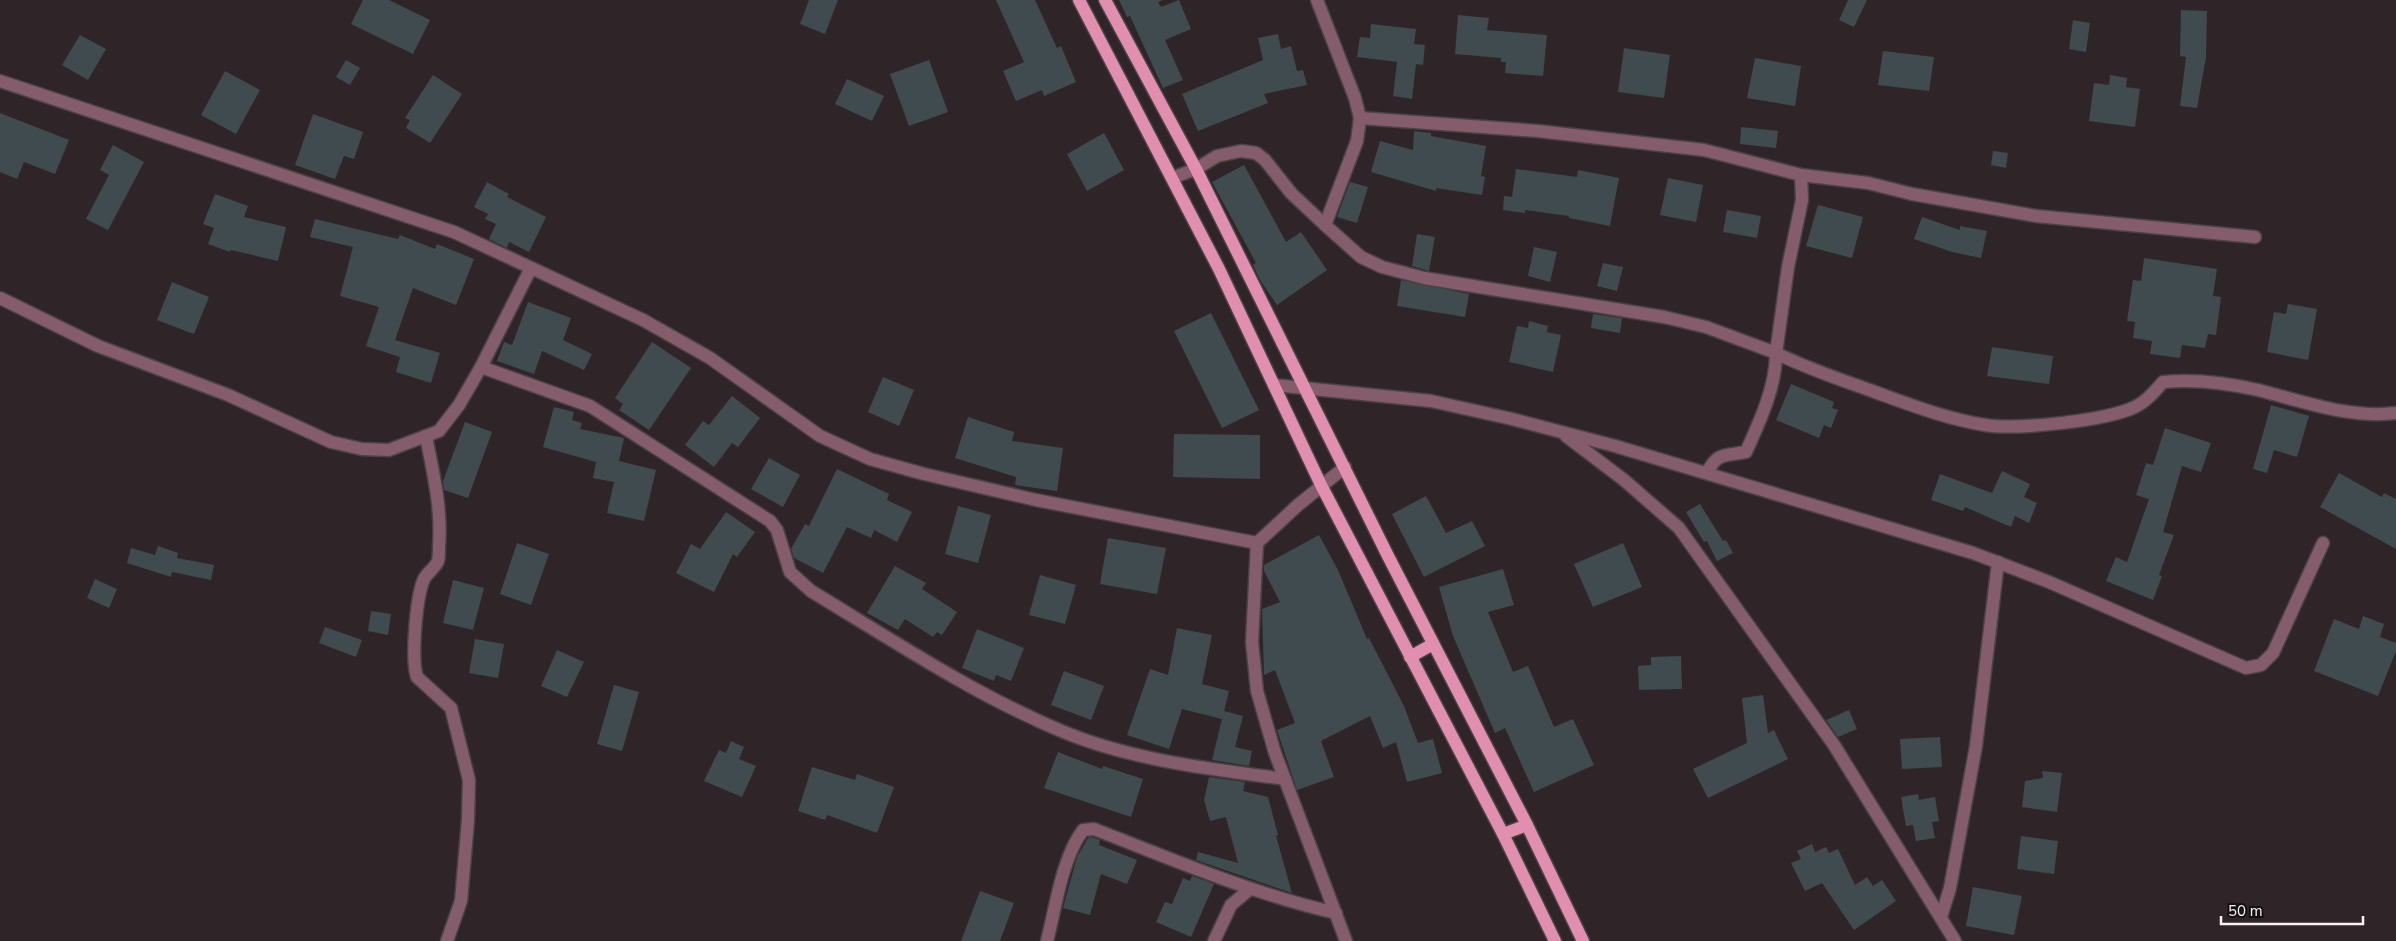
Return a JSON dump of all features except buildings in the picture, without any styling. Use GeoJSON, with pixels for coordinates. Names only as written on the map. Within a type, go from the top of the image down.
{"type":"FeatureCollection","features":[{"type":"Feature","properties":{"kind":"main road"},"geometry":{"type":"LineString","coordinates":[[1079,0],[1219,269],[1321,485],[1503,834],[1555,941]]}},
{"type":"Feature","properties":{"kind":"main road"},"geometry":{"type":"LineString","coordinates":[[1105,0],[1196,168],[1303,386],[1527,825],[1583,941]]}},
{"type":"Feature","properties":{"kind":"main road"},"geometry":{"type":"LineString","coordinates":[[1410,657],[1433,644]]}},
{"type":"Feature","properties":{"kind":"main road"},"geometry":{"type":"LineString","coordinates":[[1503,834],[1527,825]]}},
{"type":"Feature","properties":{"kind":"street"},"geometry":{"type":"LineString","coordinates":[[1317,0],[1355,98],[1360,118],[1357,141],[1325,225]]}},
{"type":"Feature","properties":{"kind":"street"},"geometry":{"type":"LineString","coordinates":[[0,81],[454,232],[643,320],[710,358],[820,436],[870,458],[924,474],[1036,500],[1257,543]]}},
{"type":"Feature","properties":{"kind":"street"},"geometry":{"type":"LineString","coordinates":[[1360,118],[1538,130],[1704,150],[1801,175],[1868,183],[1912,194],[2036,216],[2256,237]]}},
{"type":"Feature","properties":{"kind":"street"},"geometry":{"type":"LineString","coordinates":[[1172,178],[1196,168],[1217,156],[1242,151],[1256,153],[1266,160],[1290,193],[1325,225],[1361,256],[1382,267],[1424,278],[1664,317],[1706,327],[1776,353],[1800,365],[1920,408],[1986,425],[2033,424],[2102,417],[2136,406],[2148,399],[2163,382],[2175,381],[2226,384],[2331,409],[2380,415],[2396,413]]}},
{"type":"Feature","properties":{"kind":"street"},"geometry":{"type":"LineString","coordinates":[[1707,473],[1713,460],[1723,455],[1746,452],[1756,431],[1773,381],[1788,267],[1802,200],[1801,175]]}},
{"type":"Feature","properties":{"kind":"street"},"geometry":{"type":"LineString","coordinates":[[0,298],[98,346],[228,395],[331,442],[362,449],[389,450],[440,431],[459,405],[481,367],[531,268]]}},
{"type":"Feature","properties":{"kind":"street"},"geometry":{"type":"LineString","coordinates":[[481,367],[590,406],[770,521],[777,530],[790,572],[811,591],[967,685],[1060,730],[1119,750],[1216,770],[1285,779]]}},
{"type":"Feature","properties":{"kind":"street"},"geometry":{"type":"LineString","coordinates":[[1274,385],[1303,386],[1430,401],[1512,419],[1707,473],[1998,562],[2049,582],[2246,668],[2260,665],[2273,653],[2323,543]]}},
{"type":"Feature","properties":{"kind":"street"},"geometry":{"type":"LineString","coordinates":[[1560,432],[1624,480],[1679,528],[1834,745],[1955,941]]}},
{"type":"Feature","properties":{"kind":"street"},"geometry":{"type":"LineString","coordinates":[[426,436],[438,498],[440,534],[438,561],[424,579],[420,600],[413,652],[415,670],[417,677],[451,708],[469,780],[468,820],[461,901],[447,941]]}},
{"type":"Feature","properties":{"kind":"street"},"geometry":{"type":"LineString","coordinates":[[1345,467],[1321,485],[1257,543],[1252,642],[1257,691],[1275,753],[1346,941]]}},
{"type":"Feature","properties":{"kind":"street"},"geometry":{"type":"LineString","coordinates":[[1941,917],[1950,888],[1976,746],[1998,562]]}},
{"type":"Feature","properties":{"kind":"street"},"geometry":{"type":"LineString","coordinates":[[1047,941],[1070,855],[1075,840],[1083,830],[1094,829],[1287,902],[1336,913]]}},
{"type":"Feature","properties":{"kind":"street"},"geometry":{"type":"LineString","coordinates":[[1214,941],[1231,905],[1250,889]]}}]}
